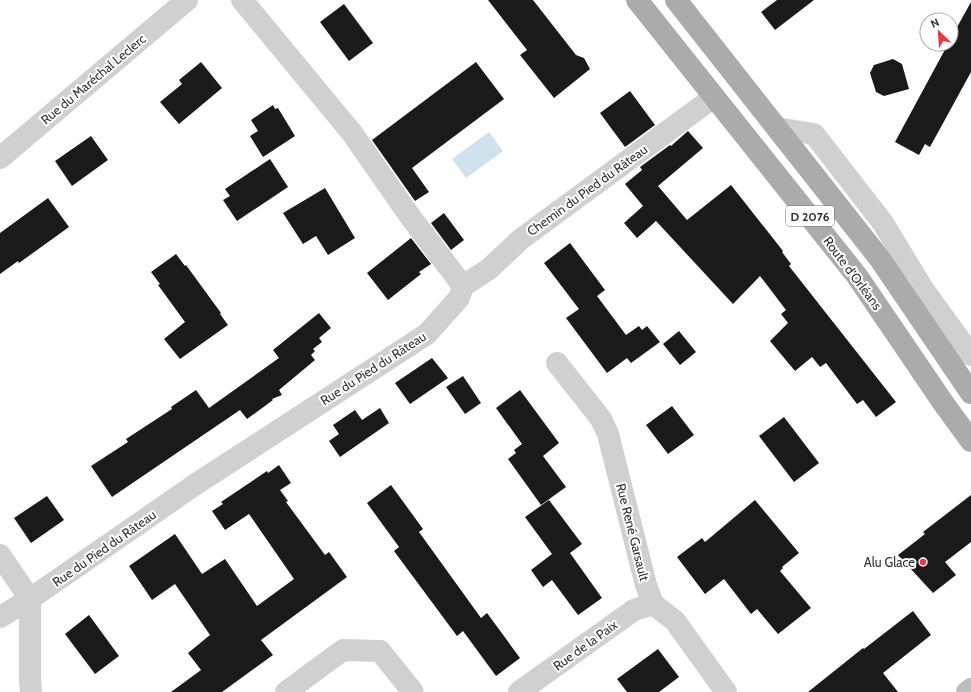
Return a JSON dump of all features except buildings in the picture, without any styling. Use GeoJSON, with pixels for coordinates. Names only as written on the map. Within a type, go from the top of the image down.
{"type":"FeatureCollection","features":[{"type":"Feature","properties":{"kind":"main road","name":"Route d'Orléans"},"geometry":{"type":"LineString","coordinates":[[637,0],[857,276],[971,441]]}},
{"type":"Feature","properties":{"kind":"main road","name":"D 2076"},"geometry":{"type":"LineString","coordinates":[[676,0],[880,259],[971,393]]}},
{"type":"Feature","properties":{"kind":"street","name":"Rue du Maréchal Leclerc"},"geometry":{"type":"LineString","coordinates":[[0,158],[187,0]]}},
{"type":"Feature","properties":{"kind":"street"},"geometry":{"type":"LineString","coordinates":[[242,0],[352,133],[410,215],[463,286]]}},
{"type":"Feature","properties":{"kind":"street","name":"Chemin du Pied du Râteau"},"geometry":{"type":"LineString","coordinates":[[463,286],[489,269],[521,239],[714,97]]}},
{"type":"Feature","properties":{"kind":"street"},"geometry":{"type":"LineString","coordinates":[[778,128],[814,134],[883,223],[923,289],[971,355]]}},
{"type":"Feature","properties":{"kind":"street","name":"Rue du Pied du Râteau"},"geometry":{"type":"LineString","coordinates":[[0,617],[30,599],[196,484],[427,334],[459,298],[463,286]]}},
{"type":"Feature","properties":{"kind":"street","name":"Rue René Garsault"},"geometry":{"type":"LineString","coordinates":[[557,363],[601,419],[608,434],[646,585],[653,604]]}},
{"type":"Feature","properties":{"kind":"street"},"geometry":{"type":"LineString","coordinates":[[0,555],[30,599],[31,692]]}},
{"type":"Feature","properties":{"kind":"street"},"geometry":{"type":"LineString","coordinates":[[653,604],[675,621],[726,692]]}},
{"type":"Feature","properties":{"kind":"street","name":"Rue de la Paix"},"geometry":{"type":"LineString","coordinates":[[519,692],[634,610],[653,604]]}},
{"type":"Feature","properties":{"kind":"street"},"geometry":{"type":"LineString","coordinates":[[286,692],[342,650],[380,651],[413,692]]}},
{"type":"Feature","properties":{"kind":"street"},"geometry":{"type":"LineString","coordinates":[[967,692],[971,689]]}},
{"type":"Feature","properties":{"kind":"water"},"geometry":{"type":"Polygon","coordinates":[[[489,132],[503,151],[466,178],[452,159],[489,132]]]}},
{"type":"Feature","properties":{"kind":"place","name":"Alu Glace"},"geometry":{"type":"Point","coordinates":[923,562]}}]}
